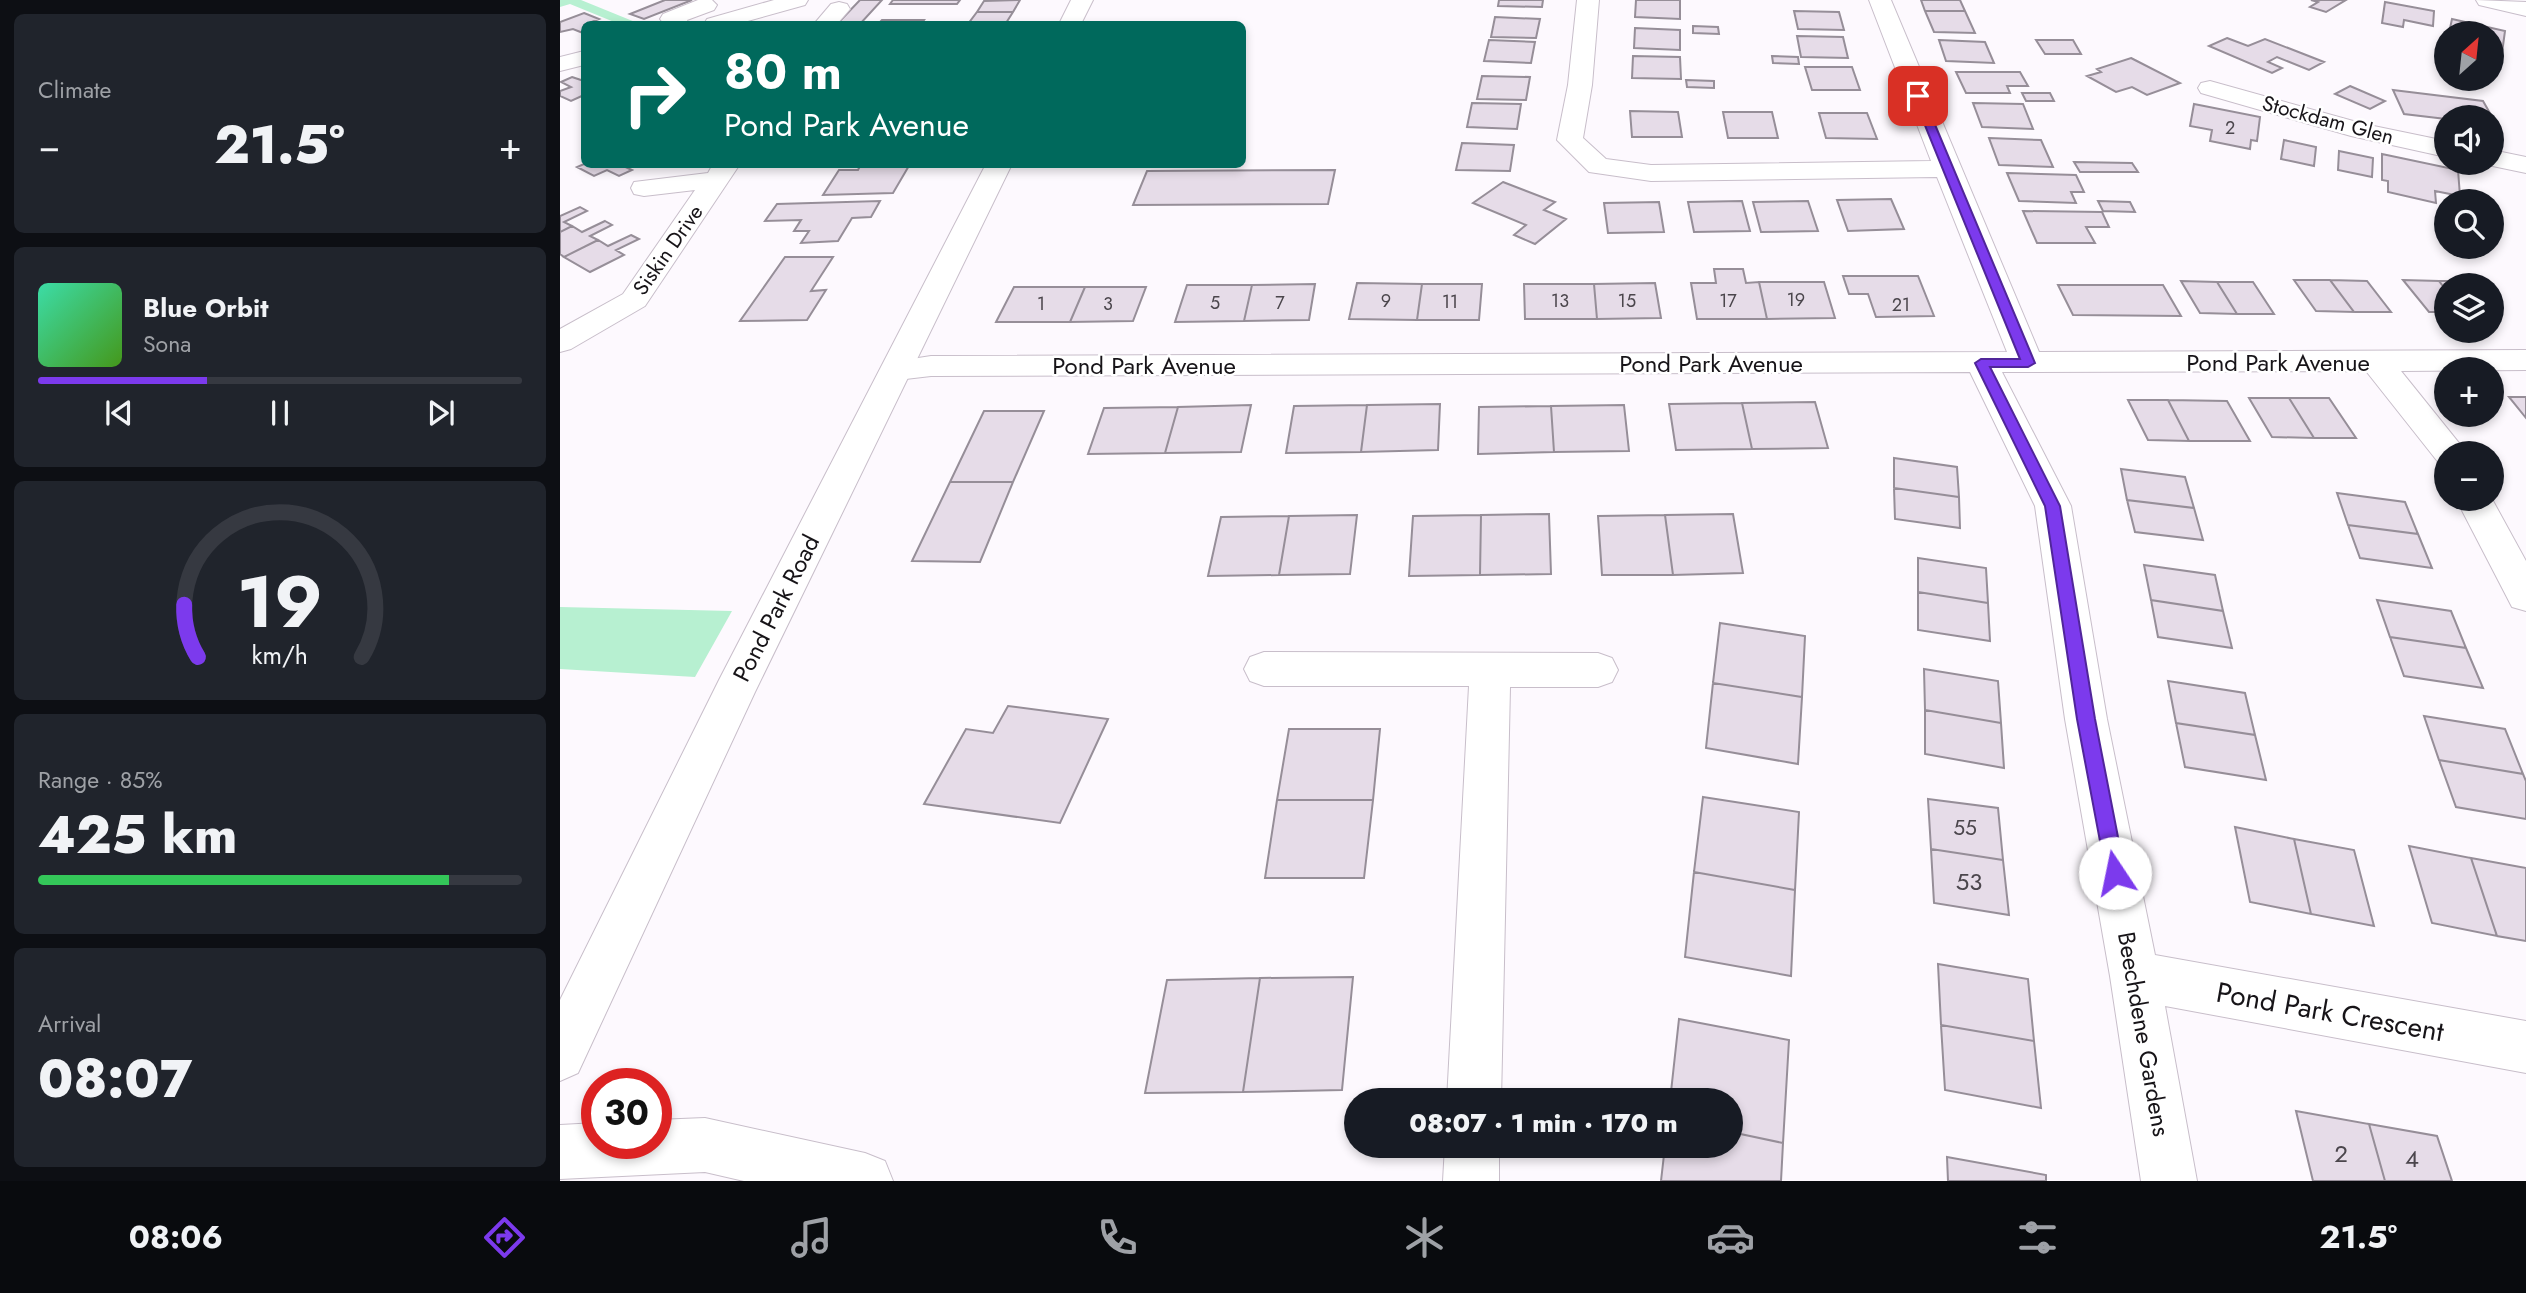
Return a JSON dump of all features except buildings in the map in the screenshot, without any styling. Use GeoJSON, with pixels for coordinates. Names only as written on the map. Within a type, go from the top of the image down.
{"type":"FeatureCollection","features":[{"type":"Feature","properties":{"kind":"street"},"geometry":{"type":"LineString","coordinates":[[674,21],[671,19],[710,15],[746,21],[797,0]]}},
{"type":"Feature","properties":{"kind":"street"},"geometry":{"type":"LineString","coordinates":[[1072,21],[1082,0]]}},
{"type":"Feature","properties":{"kind":"street"},"geometry":{"type":"LineString","coordinates":[[1588,0],[1580,85],[1570,139],[1598,166],[1651,173],[1947,169]]}},
{"type":"Feature","properties":{"kind":"street"},"geometry":{"type":"LineString","coordinates":[[1880,0],[2028,363]]}},
{"type":"Feature","properties":{"kind":"street"},"geometry":{"type":"LineString","coordinates":[[2487,0],[2526,9]]}},
{"type":"Feature","properties":{"kind":"street"},"geometry":{"type":"LineString","coordinates":[[560,64],[581,59]]}},
{"type":"Feature","properties":{"kind":"street","name":"Stockdam Glen"},"geometry":{"type":"LineString","coordinates":[[2210,88],[2360,131],[2434,146]]}},
{"type":"Feature","properties":{"kind":"street"},"geometry":{"type":"LineString","coordinates":[[2504,160],[2526,165]]}},
{"type":"Feature","properties":{"kind":"street","name":"Pond Park Road"},"geometry":{"type":"LineString","coordinates":[[560,1055],[576,989],[734,692],[997,168]]}},
{"type":"Feature","properties":{"kind":"street"},"geometry":{"type":"LineString","coordinates":[[644,188],[722,172]]}},
{"type":"Feature","properties":{"kind":"street","name":"Siskin Drive"},"geometry":{"type":"LineString","coordinates":[[560,342],[634,300],[722,172]]}},
{"type":"Feature","properties":{"kind":"street","name":"Pond Park Avenue"},"geometry":{"type":"LineString","coordinates":[[897,370],[931,366],[1355,363],[2526,360]]}},
{"type":"Feature","properties":{"kind":"street"},"geometry":{"type":"LineString","coordinates":[[2376,362],[2440,441]]}},
{"type":"Feature","properties":{"kind":"street","name":"Beechdene Gardens"},"geometry":{"type":"LineString","coordinates":[[1981,363],[2053,506],[2086,719],[2135,976],[2169,1181]]}},
{"type":"Feature","properties":{"kind":"street"},"geometry":{"type":"LineString","coordinates":[[2480,511],[2526,596]]}},
{"type":"Feature","properties":{"kind":"street"},"geometry":{"type":"LineString","coordinates":[[1474,1088],[1490,669]]}},
{"type":"Feature","properties":{"kind":"street"},"geometry":{"type":"LineString","coordinates":[[1264,670],[1598,670]]}},
{"type":"Feature","properties":{"kind":"street","name":"Pond Park Crescent"},"geometry":{"type":"LineString","coordinates":[[2135,976],[2526,1047]]}},
{"type":"Feature","properties":{"kind":"street"},"geometry":{"type":"LineString","coordinates":[[560,1152],[705,1145],[864,1181]]}},
{"type":"Feature","properties":{"kind":"street"},"geometry":{"type":"LineString","coordinates":[[1471,1181],[1472,1158]]}},
{"type":"Feature","properties":{"kind":"green space"},"geometry":{"type":"Polygon","coordinates":[[[560,0],[581,0],[633,21],[612,21],[570,4],[560,7],[560,0]]]}},
{"type":"Feature","properties":{"kind":"green space"},"geometry":{"type":"Polygon","coordinates":[[[560,607],[732,611],[695,677],[560,669],[560,607]]]}},
{"type":"Feature","properties":{"kind":"route"},"geometry":{"type":"LineString","coordinates":[[1918,96],[2028,363],[1981,363],[2053,506],[2086,719],[2115,873]]}}]}
